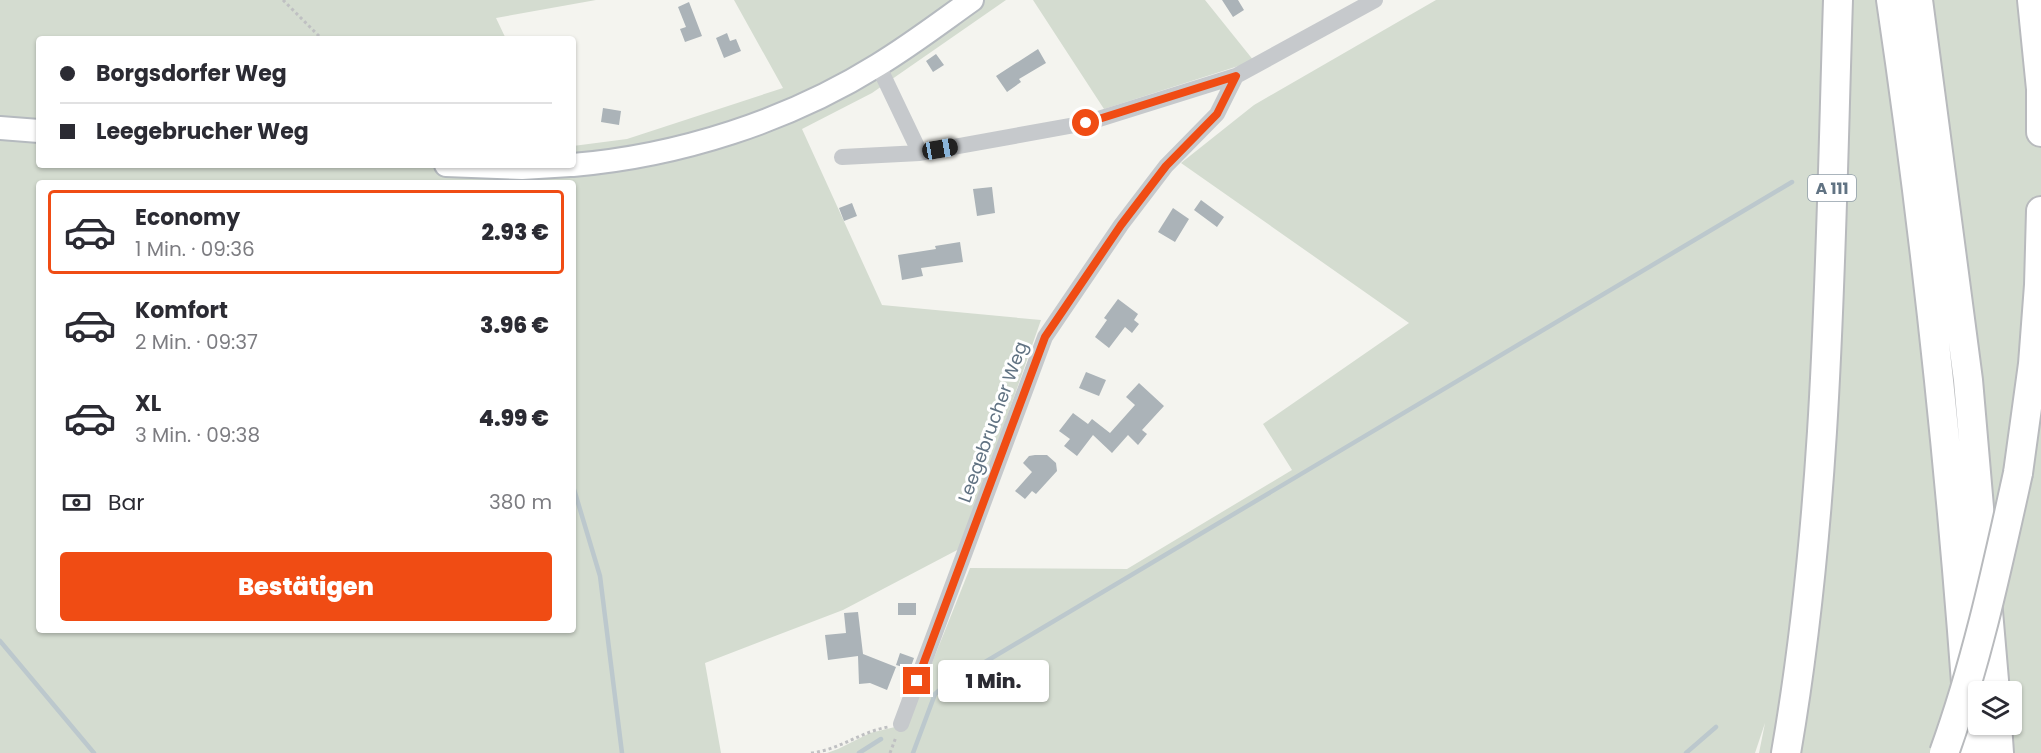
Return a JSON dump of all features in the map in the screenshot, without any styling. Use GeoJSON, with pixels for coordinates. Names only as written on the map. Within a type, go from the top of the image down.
{"type":"FeatureCollection","features":[{"type":"Feature","properties":{"kind":"highway","name":"A 111"},"geometry":{"type":"LineString","coordinates":[[1786,750],[1809,591],[1820,467],[1838,0]]}},
{"type":"Feature","properties":{"kind":"highway"},"geometry":{"type":"LineString","coordinates":[[1891,0],[1934,328],[1971,753]]}},
{"type":"Feature","properties":{"kind":"highway"},"geometry":{"type":"LineString","coordinates":[[1918,0],[1970,401],[1994,681]]}},
{"type":"Feature","properties":{"kind":"highway"},"geometry":{"type":"LineString","coordinates":[[2032,0],[2041,89],[2041,132]]}},
{"type":"Feature","properties":{"kind":"highway"},"geometry":{"type":"LineString","coordinates":[[1944,753],[1968,681],[1987,613],[2018,473],[2033,364],[2039,285],[2041,211]]}},
{"type":"Feature","properties":{"kind":"highway"},"geometry":{"type":"LineString","coordinates":[[1998,735],[1999,753]]}},
{"type":"Feature","properties":{"kind":"main road"},"geometry":{"type":"LineString","coordinates":[[576,164],[659,152],[725,134],[814,100],[878,65],[972,0]]}},
{"type":"Feature","properties":{"kind":"main road"},"geometry":{"type":"LineString","coordinates":[[0,128],[36,131]]}},
{"type":"Feature","properties":{"kind":"street"},"geometry":{"type":"LineString","coordinates":[[842,157],[920,153],[1086,123],[1236,76],[1375,0]]}},
{"type":"Feature","properties":{"kind":"street"},"geometry":{"type":"LineString","coordinates":[[878,65],[920,153]]}},
{"type":"Feature","properties":{"kind":"street","name":"Leegebrucher Weg"},"geometry":{"type":"LineString","coordinates":[[901,724],[1045,337],[1121,225],[1166,166],[1217,114],[1236,76]]}},
{"type":"Feature","properties":{"kind":"path"},"geometry":{"type":"LineString","coordinates":[[283,0],[319,36]]}},
{"type":"Feature","properties":{"kind":"path"},"geometry":{"type":"LineString","coordinates":[[811,753],[834,748],[872,730],[901,724]]}},
{"type":"Feature","properties":{"kind":"shaded area"},"geometry":{"type":"Polygon","coordinates":[[[0,0],[596,0],[496,18],[505,36],[36,36],[36,168],[576,168],[576,146],[627,139],[783,88],[734,0],[1006,0],[872,93],[802,129],[882,305],[1041,320],[961,548],[843,610],[705,663],[721,753],[0,753],[0,0]]]}},
{"type":"Feature","properties":{"kind":"shaded area"},"geometry":{"type":"Polygon","coordinates":[[[1033,0],[1205,0],[1254,61],[1104,109],[1033,0]]]}},
{"type":"Feature","properties":{"kind":"shaded area"},"geometry":{"type":"Polygon","coordinates":[[[1436,0],[2041,0],[2041,753],[2014,753],[2013,735],[2022,735],[2022,681],[1968,681],[1969,735],[1965,753],[1759,753],[1765,723],[1755,753],[827,753],[870,733],[895,727],[920,693],[970,568],[1127,569],[1292,470],[1263,424],[1409,323],[1181,163],[1254,105],[1436,0]]]}},
{"type":"Feature","properties":{"kind":"building"},"geometry":{"type":"Polygon","coordinates":[[[1222,0],[1238,0],[1244,10],[1233,17],[1222,0]]]}},
{"type":"Feature","properties":{"kind":"building"},"geometry":{"type":"Polygon","coordinates":[[[689,2],[702,36],[685,42],[680,29],[686,27],[678,7],[689,2]]]}},
{"type":"Feature","properties":{"kind":"building"},"geometry":{"type":"Polygon","coordinates":[[[727,33],[730,41],[736,39],[741,51],[724,58],[716,38],[727,33]]]}},
{"type":"Feature","properties":{"kind":"building"},"geometry":{"type":"Polygon","coordinates":[[[1038,49],[1046,63],[1019,79],[1021,82],[1007,92],[996,76],[1038,49]]]}},
{"type":"Feature","properties":{"kind":"building"},"geometry":{"type":"Polygon","coordinates":[[[936,54],[944,65],[933,72],[926,61],[936,54]]]}},
{"type":"Feature","properties":{"kind":"building"},"geometry":{"type":"Polygon","coordinates":[[[603,108],[621,111],[619,125],[601,122],[603,108]]]}},
{"type":"Feature","properties":{"kind":"building"},"geometry":{"type":"Polygon","coordinates":[[[992,187],[995,213],[977,216],[973,189],[992,187]]]}},
{"type":"Feature","properties":{"kind":"building"},"geometry":{"type":"Polygon","coordinates":[[[1201,200],[1224,217],[1217,227],[1194,210],[1201,200]]]}},
{"type":"Feature","properties":{"kind":"building"},"geometry":{"type":"Polygon","coordinates":[[[852,203],[857,216],[844,221],[839,208],[852,203]]]}},
{"type":"Feature","properties":{"kind":"building"},"geometry":{"type":"Polygon","coordinates":[[[1173,208],[1189,219],[1175,242],[1158,232],[1173,208]]]}},
{"type":"Feature","properties":{"kind":"building"},"geometry":{"type":"Polygon","coordinates":[[[960,242],[963,262],[921,268],[923,276],[902,280],[898,255],[936,249],[935,246],[960,242]]]}},
{"type":"Feature","properties":{"kind":"building"},"geometry":{"type":"Polygon","coordinates":[[[1118,299],[1138,314],[1134,320],[1139,324],[1132,333],[1125,327],[1109,348],[1095,337],[1107,320],[1104,318],[1118,299]]]}},
{"type":"Feature","properties":{"kind":"building"},"geometry":{"type":"Polygon","coordinates":[[[1086,372],[1106,380],[1099,396],[1079,388],[1086,372]]]}},
{"type":"Feature","properties":{"kind":"building"},"geometry":{"type":"Polygon","coordinates":[[[1139,383],[1164,406],[1142,430],[1147,434],[1138,445],[1128,435],[1112,453],[1093,435],[1077,456],[1064,446],[1070,439],[1059,431],[1073,413],[1088,424],[1092,419],[1110,433],[1135,405],[1126,397],[1139,383]]]}},
{"type":"Feature","properties":{"kind":"building"},"geometry":{"type":"Polygon","coordinates":[[[1047,455],[1056,463],[1057,471],[1036,494],[1032,491],[1025,499],[1015,491],[1032,472],[1023,463],[1029,456],[1047,455]]]}},
{"type":"Feature","properties":{"kind":"building"},"geometry":{"type":"Polygon","coordinates":[[[898,603],[916,603],[916,615],[898,615],[898,603]]]}},
{"type":"Feature","properties":{"kind":"building"},"geometry":{"type":"Polygon","coordinates":[[[858,612],[863,654],[896,667],[887,690],[870,683],[859,684],[858,656],[828,660],[825,635],[846,633],[844,613],[858,612]]]}},
{"type":"Feature","properties":{"kind":"building"},"geometry":{"type":"Polygon","coordinates":[[[900,653],[914,658],[910,669],[896,665],[900,653]]]}},
{"type":"Feature","properties":{"kind":"waterway"},"geometry":{"type":"LineString","coordinates":[[913,753],[935,694],[943,687],[1792,182]]}},
{"type":"Feature","properties":{"kind":"waterway"},"geometry":{"type":"LineString","coordinates":[[576,496],[600,576],[622,753]]}},
{"type":"Feature","properties":{"kind":"waterway"},"geometry":{"type":"LineString","coordinates":[[0,641],[94,753]]}},
{"type":"Feature","properties":{"kind":"waterway"},"geometry":{"type":"LineString","coordinates":[[1686,753],[1716,727]]}},
{"type":"Feature","properties":{"kind":"waterway"},"geometry":{"type":"LineString","coordinates":[[859,753],[881,739]]}},
{"type":"Feature","properties":{"kind":"route"},"geometry":{"type":"LineString","coordinates":[[917,681],[1045,337],[1121,225],[1166,166],[1217,114],[1236,76],[1086,123]]}}]}
